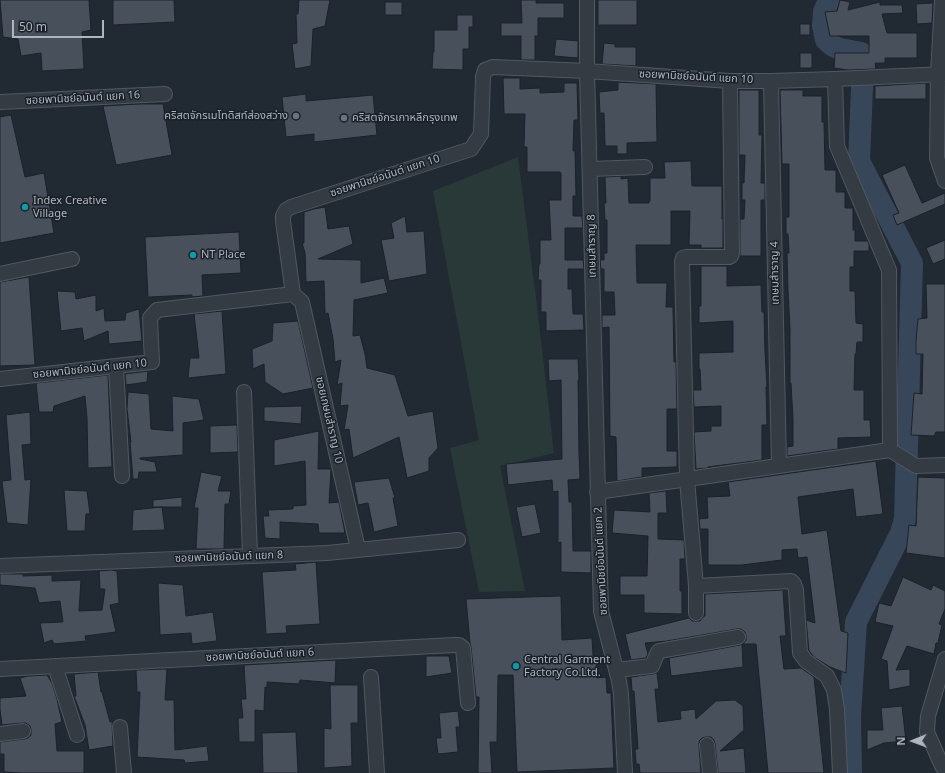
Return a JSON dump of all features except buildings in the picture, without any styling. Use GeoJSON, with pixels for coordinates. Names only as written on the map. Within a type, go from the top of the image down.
{"type":"FeatureCollection","features":[{"type":"Feature","properties":{"kind":"street","name":"เกษมสำราญ 8"},"geometry":{"type":"LineString","coordinates":[[587,0],[587,71],[597,492]]}},
{"type":"Feature","properties":{"kind":"street"},"geometry":{"type":"LineString","coordinates":[[942,0],[941,158],[945,181]]}},
{"type":"Feature","properties":{"kind":"street","name":"ซอยพานิชย์อนันต์ แยก 10"},"geometry":{"type":"LineString","coordinates":[[0,379],[152,362],[150,318],[157,310],[293,294],[283,221],[283,216],[286,210],[291,206],[471,148],[481,134],[483,77],[485,70],[493,67],[587,71],[730,81],[841,79],[942,74]]}},
{"type":"Feature","properties":{"kind":"street"},"geometry":{"type":"LineString","coordinates":[[841,79],[837,146],[889,270],[890,450]]}},
{"type":"Feature","properties":{"kind":"street"},"geometry":{"type":"LineString","coordinates":[[696,613],[696,586],[687,479],[682,262],[683,258],[686,257],[731,256],[732,254],[730,81]]}},
{"type":"Feature","properties":{"kind":"street","name":"เกษมสำราญ 4"},"geometry":{"type":"LineString","coordinates":[[771,81],[779,466]]}},
{"type":"Feature","properties":{"kind":"street","name":"ซอยพานิชย์อนันต์ แยก 16"},"geometry":{"type":"LineString","coordinates":[[0,102],[165,94]]}},
{"type":"Feature","properties":{"kind":"street"},"geometry":{"type":"LineString","coordinates":[[590,169],[645,167]]}},
{"type":"Feature","properties":{"kind":"street"},"geometry":{"type":"LineString","coordinates":[[0,274],[72,259]]}},
{"type":"Feature","properties":{"kind":"street","name":"ซอยเกษมสำราญ 10"},"geometry":{"type":"LineString","coordinates":[[293,294],[302,302],[358,549]]}},
{"type":"Feature","properties":{"kind":"street"},"geometry":{"type":"LineString","coordinates":[[116,366],[122,476]]}},
{"type":"Feature","properties":{"kind":"street"},"geometry":{"type":"LineString","coordinates":[[244,392],[250,556]]}},
{"type":"Feature","properties":{"kind":"street"},"geometry":{"type":"LineString","coordinates":[[597,492],[890,450],[916,466],[945,465]]}},
{"type":"Feature","properties":{"kind":"street","name":"ซอยพานิชย์อนันต์ แยก 2"},"geometry":{"type":"LineString","coordinates":[[597,492],[601,611],[621,694],[625,773]]}},
{"type":"Feature","properties":{"kind":"street","name":"ซอยพานิชย์อนันต์ แยก 8"},"geometry":{"type":"LineString","coordinates":[[0,566],[327,553],[458,540]]}},
{"type":"Feature","properties":{"kind":"street"},"geometry":{"type":"LineString","coordinates":[[696,586],[791,581],[794,584],[796,590],[800,653],[806,661],[827,676],[834,690],[837,709],[840,773]]}},
{"type":"Feature","properties":{"kind":"street"},"geometry":{"type":"LineString","coordinates":[[616,670],[652,666],[659,652],[738,637]]}},
{"type":"Feature","properties":{"kind":"street","name":"ซอยพานิชย์อนันต์ แยก 6"},"geometry":{"type":"LineString","coordinates":[[0,669],[454,644],[464,648],[468,703]]}},
{"type":"Feature","properties":{"kind":"street"},"geometry":{"type":"LineString","coordinates":[[945,658],[940,694],[928,716],[928,732],[945,770]]}},
{"type":"Feature","properties":{"kind":"street"},"geometry":{"type":"LineString","coordinates":[[54,666],[77,735]]}},
{"type":"Feature","properties":{"kind":"street"},"geometry":{"type":"LineString","coordinates":[[371,677],[377,773]]}},
{"type":"Feature","properties":{"kind":"street"},"geometry":{"type":"LineString","coordinates":[[120,727],[124,773]]}},
{"type":"Feature","properties":{"kind":"street"},"geometry":{"type":"LineString","coordinates":[[0,734],[23,731]]}},
{"type":"Feature","properties":{"kind":"street"},"geometry":{"type":"LineString","coordinates":[[707,745],[710,773]]}},
{"type":"Feature","properties":{"kind":"shaded area"},"geometry":{"type":"Polygon","coordinates":[[[518,157],[554,453],[500,466],[525,591],[479,592],[450,448],[479,440],[433,191],[518,157]]]}},
{"type":"Feature","properties":{"kind":"waterway"},"geometry":{"type":"LineString","coordinates":[[829,0],[824,12],[823,26],[826,40],[833,46],[840,49],[861,53],[863,64],[859,161],[912,263],[905,519],[901,533],[856,622],[850,716],[851,773]]}},
{"type":"Feature","properties":{"kind":"place","name":"คริสตจักรเมโทดิสท์ส่องสว่าง"},"geometry":{"type":"Point","coordinates":[296,116]}},
{"type":"Feature","properties":{"kind":"place","name":"คริสตจักรเกาหลีกรุงเทพ"},"geometry":{"type":"Point","coordinates":[344,118]}},
{"type":"Feature","properties":{"kind":"place","name":"Index Creative Village"},"geometry":{"type":"Point","coordinates":[25,207]}},
{"type":"Feature","properties":{"kind":"place","name":"NT Place"},"geometry":{"type":"Point","coordinates":[193,255]}},
{"type":"Feature","properties":{"kind":"place","name":"Central Garment Factory Co.Ltd."},"geometry":{"type":"Point","coordinates":[516,666]}}]}
